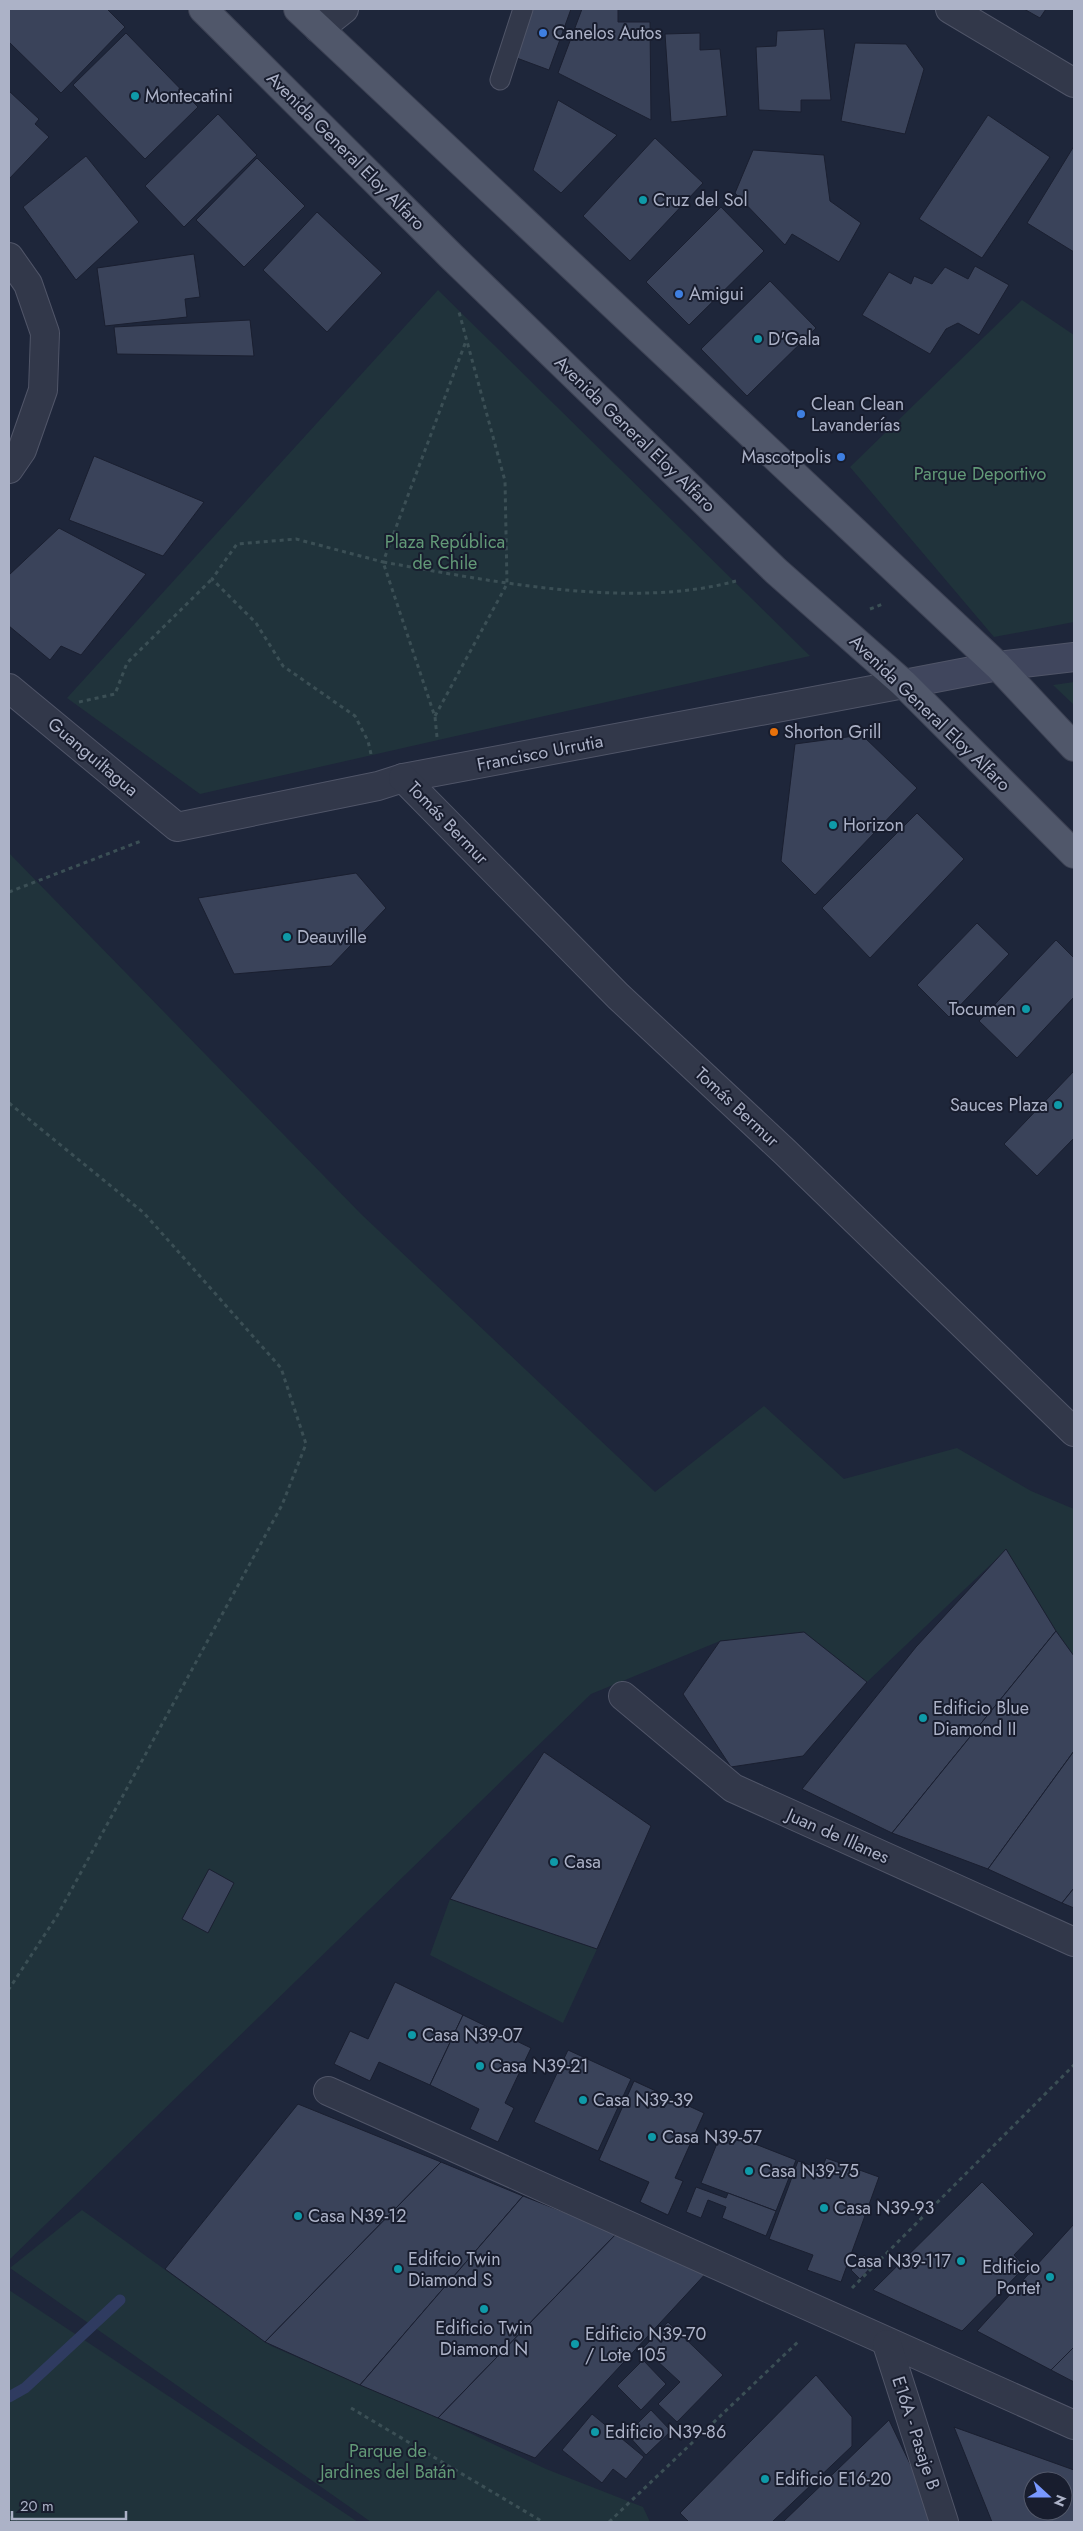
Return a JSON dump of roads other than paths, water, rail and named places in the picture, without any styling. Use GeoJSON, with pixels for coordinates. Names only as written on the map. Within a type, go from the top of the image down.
{"type":"FeatureCollection","features":[{"type":"Feature","properties":{"kind":"main road","name":"Avenida General Eloy Alfaro"},"geometry":{"type":"LineString","coordinates":[[203,9],[451,256],[776,570],[904,684],[1074,854]]}},
{"type":"Feature","properties":{"kind":"main road"},"geometry":{"type":"LineString","coordinates":[[298,9],[998,666],[1074,747]]}},
{"type":"Feature","properties":{"kind":"main road"},"geometry":{"type":"LineString","coordinates":[[904,684],[998,666],[1074,657]]}},
{"type":"Feature","properties":{"kind":"street"},"geometry":{"type":"LineString","coordinates":[[319,29],[344,9]]}},
{"type":"Feature","properties":{"kind":"street"},"geometry":{"type":"LineString","coordinates":[[950,9],[1074,84]]}},
{"type":"Feature","properties":{"kind":"street"},"geometry":{"type":"LineString","coordinates":[[9,257],[28,284],[45,333],[43,390],[22,450],[9,469]]}},
{"type":"Feature","properties":{"kind":"street","name":"Francisco Urrutia"},"geometry":{"type":"LineString","coordinates":[[177,827],[441,771],[904,684]]}},
{"type":"Feature","properties":{"kind":"street","name":"Guanguiltagua"},"geometry":{"type":"LineString","coordinates":[[9,688],[177,827]]}},
{"type":"Feature","properties":{"kind":"street","name":"Tomás Bermur"},"geometry":{"type":"LineString","coordinates":[[391,782],[785,1152],[1074,1432]]}},
{"type":"Feature","properties":{"kind":"street","name":"Juan de Illanes"},"geometry":{"type":"LineString","coordinates":[[623,1696],[733,1788],[1074,1942]]}},
{"type":"Feature","properties":{"kind":"street"},"geometry":{"type":"LineString","coordinates":[[328,2091],[817,2310],[887,2344],[1074,2425]]}},
{"type":"Feature","properties":{"kind":"street","name":"E16A - Pasaje B"},"geometry":{"type":"LineString","coordinates":[[887,2344],[944,2522]]}},
{"type":"Feature","properties":{"kind":"lane"},"geometry":{"type":"LineString","coordinates":[[500,80],[524,9]]}},
{"type":"Feature","properties":{"kind":"waterway"},"geometry":{"type":"LineString","coordinates":[[9,2397],[25,2388],[120,2300]]}},
{"type":"Feature","properties":{"kind":"place","name":"Canelos Autos"},"geometry":{"type":"Point","coordinates":[543,33]}},
{"type":"Feature","properties":{"kind":"place","name":"Montecatini"},"geometry":{"type":"Point","coordinates":[135,96]}},
{"type":"Feature","properties":{"kind":"place","name":"Cruz del Sol"},"geometry":{"type":"Point","coordinates":[643,200]}},
{"type":"Feature","properties":{"kind":"place","name":"Amigui"},"geometry":{"type":"Point","coordinates":[679,294]}},
{"type":"Feature","properties":{"kind":"place","name":"D'Gala"},"geometry":{"type":"Point","coordinates":[758,339]}},
{"type":"Feature","properties":{"kind":"place","name":"Clean Clean Lavanderías"},"geometry":{"type":"Point","coordinates":[801,414]}},
{"type":"Feature","properties":{"kind":"place","name":"Mascotpolis"},"geometry":{"type":"Point","coordinates":[841,457]}},
{"type":"Feature","properties":{"kind":"place","name":"Shorton Grill"},"geometry":{"type":"Point","coordinates":[774,732]}},
{"type":"Feature","properties":{"kind":"place","name":"Horizon"},"geometry":{"type":"Point","coordinates":[833,825]}},
{"type":"Feature","properties":{"kind":"place","name":"Deauville"},"geometry":{"type":"Point","coordinates":[287,937]}},
{"type":"Feature","properties":{"kind":"place","name":"Tocumen"},"geometry":{"type":"Point","coordinates":[1026,1009]}},
{"type":"Feature","properties":{"kind":"place","name":"Sauces Plaza"},"geometry":{"type":"Point","coordinates":[1058,1105]}},
{"type":"Feature","properties":{"kind":"place","name":"Edificio Blue Diamond II"},"geometry":{"type":"Point","coordinates":[923,1718]}},
{"type":"Feature","properties":{"kind":"place","name":"Casa"},"geometry":{"type":"Point","coordinates":[554,1862]}},
{"type":"Feature","properties":{"kind":"place","name":"Casa N39-07"},"geometry":{"type":"Point","coordinates":[412,2035]}},
{"type":"Feature","properties":{"kind":"place","name":"Casa N39-21"},"geometry":{"type":"Point","coordinates":[480,2066]}},
{"type":"Feature","properties":{"kind":"place","name":"Casa N39-39"},"geometry":{"type":"Point","coordinates":[583,2100]}},
{"type":"Feature","properties":{"kind":"place","name":"Casa N39-57"},"geometry":{"type":"Point","coordinates":[652,2137]}},
{"type":"Feature","properties":{"kind":"place","name":"Casa N39-75"},"geometry":{"type":"Point","coordinates":[749,2171]}},
{"type":"Feature","properties":{"kind":"place","name":"Casa N39-93"},"geometry":{"type":"Point","coordinates":[824,2208]}},
{"type":"Feature","properties":{"kind":"place","name":"Casa N39-12"},"geometry":{"type":"Point","coordinates":[298,2216]}},
{"type":"Feature","properties":{"kind":"place","name":"Casa N39-117"},"geometry":{"type":"Point","coordinates":[961,2261]}},
{"type":"Feature","properties":{"kind":"place","name":"Edifcio Twin Diamond S"},"geometry":{"type":"Point","coordinates":[398,2269]}},
{"type":"Feature","properties":{"kind":"place","name":"Edificio Portet"},"geometry":{"type":"Point","coordinates":[1050,2277]}},
{"type":"Feature","properties":{"kind":"place","name":"Edificio Twin Diamond N"},"geometry":{"type":"Point","coordinates":[484,2309]}},
{"type":"Feature","properties":{"kind":"place","name":"Edificio N39-70 / Lote 105"},"geometry":{"type":"Point","coordinates":[575,2344]}},
{"type":"Feature","properties":{"kind":"place","name":"Edificio N39-86"},"geometry":{"type":"Point","coordinates":[595,2432]}},
{"type":"Feature","properties":{"kind":"place","name":"Edificio E16-20"},"geometry":{"type":"Point","coordinates":[765,2479]}},
{"type":"Feature","properties":{"kind":"park label","name":"Parque Deportivo"},"geometry":{"type":"Point","coordinates":[980,474]}},
{"type":"Feature","properties":{"kind":"park label","name":"Plaza República de Chile"},"geometry":{"type":"Point","coordinates":[445,552]}},
{"type":"Feature","properties":{"kind":"park label","name":"Parque de Jardines del Batán"},"geometry":{"type":"Point","coordinates":[388,2461]}}]}
